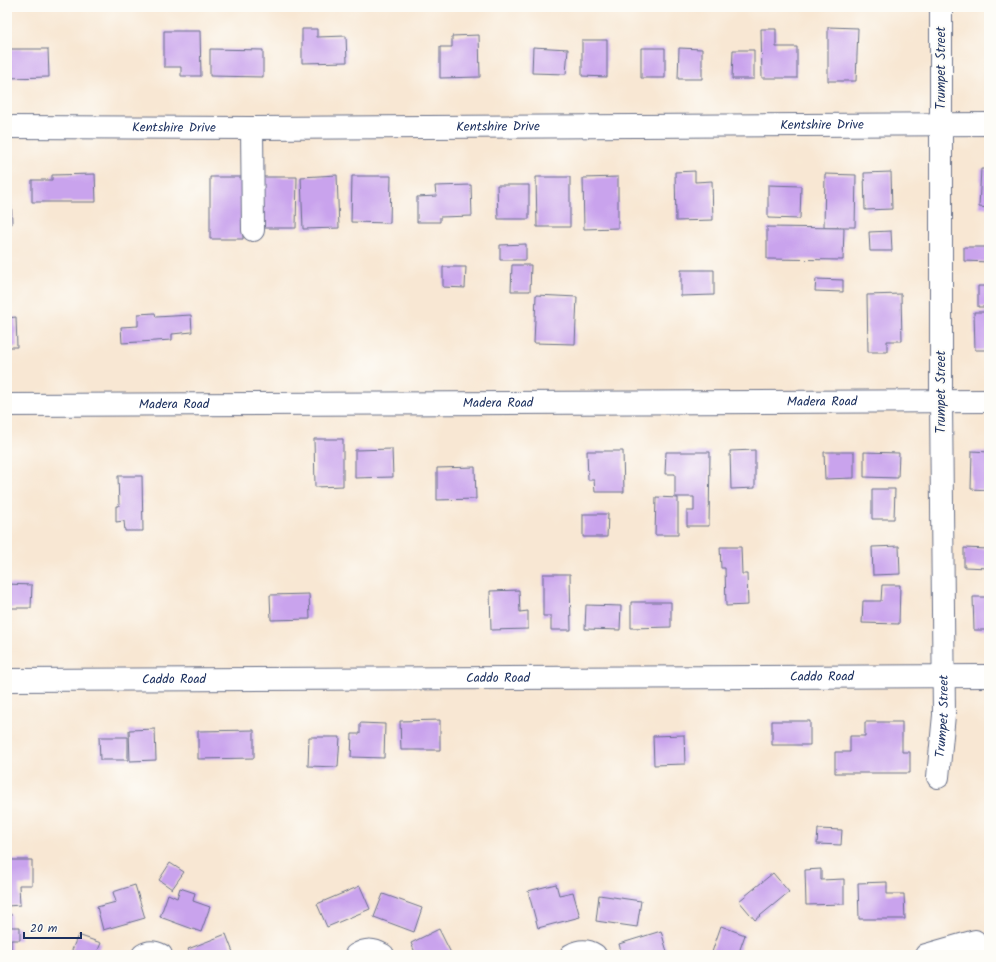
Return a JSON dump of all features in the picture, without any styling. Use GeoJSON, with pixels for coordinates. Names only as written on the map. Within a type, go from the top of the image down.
{"type":"FeatureCollection","features":[{"type":"Feature","properties":{"kind":"street","name":"Trumpet Street"},"geometry":{"type":"LineString","coordinates":[[938,777],[944,715],[941,401],[941,7]]}},
{"type":"Feature","properties":{"kind":"street","name":"Kentshire Drive"},"geometry":{"type":"LineString","coordinates":[[7,127],[252,128],[989,124]]}},
{"type":"Feature","properties":{"kind":"street"},"geometry":{"type":"LineString","coordinates":[[252,128],[253,230]]}},
{"type":"Feature","properties":{"kind":"street","name":"Madera Road"},"geometry":{"type":"LineString","coordinates":[[7,405],[989,401]]}},
{"type":"Feature","properties":{"kind":"street","name":"Caddo Road"},"geometry":{"type":"LineString","coordinates":[[7,680],[989,676]]}},
{"type":"Feature","properties":{"kind":"street"},"geometry":{"type":"LineString","coordinates":[[926,955],[980,948]]}},
{"type":"Feature","properties":{"kind":"street"},"geometry":{"type":"LineString","coordinates":[[356,955],[366,950],[374,950],[383,955]]}},
{"type":"Feature","properties":{"kind":"street"},"geometry":{"type":"LineString","coordinates":[[571,955],[580,950],[589,951],[595,955]]}},
{"type":"Feature","properties":{"kind":"street"},"geometry":{"type":"LineString","coordinates":[[143,955],[145,953],[155,952],[161,955]]}},
{"type":"Feature","properties":{"kind":"building"},"geometry":{"type":"Polygon","coordinates":[[[828,27],[858,28],[856,81],[828,81],[828,27]]]}},
{"type":"Feature","properties":{"kind":"building"},"geometry":{"type":"Polygon","coordinates":[[[302,29],[317,29],[317,37],[346,36],[347,62],[302,63],[302,29]]]}},
{"type":"Feature","properties":{"kind":"building"},"geometry":{"type":"Polygon","coordinates":[[[761,29],[776,29],[776,47],[797,47],[797,78],[762,78],[761,29]]]}},
{"type":"Feature","properties":{"kind":"building"},"geometry":{"type":"Polygon","coordinates":[[[164,31],[200,31],[201,76],[181,76],[181,67],[164,67],[164,31]]]}},
{"type":"Feature","properties":{"kind":"building"},"geometry":{"type":"Polygon","coordinates":[[[479,35],[480,77],[440,78],[440,47],[452,47],[452,36],[479,35]]]}},
{"type":"Feature","properties":{"kind":"building"},"geometry":{"type":"Polygon","coordinates":[[[582,40],[607,40],[607,77],[582,76],[582,40]]]}},
{"type":"Feature","properties":{"kind":"building"},"geometry":{"type":"Polygon","coordinates":[[[533,47],[568,49],[566,74],[532,73],[533,47]]]}},
{"type":"Feature","properties":{"kind":"building"},"geometry":{"type":"Polygon","coordinates":[[[641,48],[665,48],[665,78],[641,78],[641,48]]]}},
{"type":"Feature","properties":{"kind":"building"},"geometry":{"type":"Polygon","coordinates":[[[679,48],[702,49],[702,79],[678,79],[679,48]]]}},
{"type":"Feature","properties":{"kind":"building"},"geometry":{"type":"Polygon","coordinates":[[[7,49],[48,49],[49,77],[7,78],[7,49]]]}},
{"type":"Feature","properties":{"kind":"building"},"geometry":{"type":"Polygon","coordinates":[[[210,49],[263,50],[263,77],[210,76],[210,49]]]}},
{"type":"Feature","properties":{"kind":"building"},"geometry":{"type":"Polygon","coordinates":[[[733,50],[754,50],[754,79],[732,79],[733,50]]]}},
{"type":"Feature","properties":{"kind":"building"},"geometry":{"type":"Polygon","coordinates":[[[981,169],[989,169],[989,208],[979,207],[981,169]]]}},
{"type":"Feature","properties":{"kind":"building"},"geometry":{"type":"Polygon","coordinates":[[[695,171],[695,182],[712,181],[713,220],[676,221],[675,172],[695,171]]]}},
{"type":"Feature","properties":{"kind":"building"},"geometry":{"type":"Polygon","coordinates":[[[891,172],[892,209],[865,210],[864,173],[891,172]]]}},
{"type":"Feature","properties":{"kind":"building"},"geometry":{"type":"Polygon","coordinates":[[[95,174],[96,202],[32,202],[32,180],[52,180],[52,175],[95,174]]]}},
{"type":"Feature","properties":{"kind":"building"},"geometry":{"type":"Polygon","coordinates":[[[825,174],[856,175],[855,227],[824,227],[825,174]]]}},
{"type":"Feature","properties":{"kind":"building"},"geometry":{"type":"Polygon","coordinates":[[[337,175],[339,228],[303,229],[301,177],[337,175]]]}},
{"type":"Feature","properties":{"kind":"building"},"geometry":{"type":"Polygon","coordinates":[[[352,176],[391,176],[390,223],[351,222],[352,176]]]}},
{"type":"Feature","properties":{"kind":"building"},"geometry":{"type":"Polygon","coordinates":[[[210,177],[242,177],[243,239],[210,239],[210,177]]]}},
{"type":"Feature","properties":{"kind":"building"},"geometry":{"type":"Polygon","coordinates":[[[263,177],[297,177],[296,228],[262,228],[263,177]]]}},
{"type":"Feature","properties":{"kind":"building"},"geometry":{"type":"Polygon","coordinates":[[[536,177],[570,177],[570,227],[537,227],[536,177]]]}},
{"type":"Feature","properties":{"kind":"building"},"geometry":{"type":"Polygon","coordinates":[[[618,177],[618,228],[584,229],[583,178],[618,177]]]}},
{"type":"Feature","properties":{"kind":"building"},"geometry":{"type":"Polygon","coordinates":[[[471,185],[472,216],[440,217],[440,222],[417,222],[417,197],[436,196],[435,186],[471,185]]]}},
{"type":"Feature","properties":{"kind":"building"},"geometry":{"type":"Polygon","coordinates":[[[497,185],[529,185],[529,219],[498,219],[497,185]]]}},
{"type":"Feature","properties":{"kind":"building"},"geometry":{"type":"Polygon","coordinates":[[[768,185],[801,186],[800,219],[768,218],[768,185]]]}},
{"type":"Feature","properties":{"kind":"building"},"geometry":{"type":"Polygon","coordinates":[[[11,186],[12,224],[7,224],[7,187],[11,186]]]}},
{"type":"Feature","properties":{"kind":"building"},"geometry":{"type":"Polygon","coordinates":[[[767,227],[844,228],[843,260],[767,259],[767,227]]]}},
{"type":"Feature","properties":{"kind":"building"},"geometry":{"type":"Polygon","coordinates":[[[891,231],[892,251],[870,251],[869,232],[891,231]]]}},
{"type":"Feature","properties":{"kind":"building"},"geometry":{"type":"Polygon","coordinates":[[[526,244],[526,260],[500,260],[500,245],[526,244]]]}},
{"type":"Feature","properties":{"kind":"building"},"geometry":{"type":"Polygon","coordinates":[[[964,247],[989,247],[989,262],[964,261],[964,247]]]}},
{"type":"Feature","properties":{"kind":"building"},"geometry":{"type":"Polygon","coordinates":[[[512,265],[531,265],[530,291],[511,291],[512,265]]]}},
{"type":"Feature","properties":{"kind":"building"},"geometry":{"type":"Polygon","coordinates":[[[443,267],[466,267],[465,288],[443,287],[443,267]]]}},
{"type":"Feature","properties":{"kind":"building"},"geometry":{"type":"Polygon","coordinates":[[[681,270],[714,270],[714,295],[681,296],[681,270]]]}},
{"type":"Feature","properties":{"kind":"building"},"geometry":{"type":"Polygon","coordinates":[[[816,279],[843,280],[843,292],[815,291],[816,279]]]}},
{"type":"Feature","properties":{"kind":"building"},"geometry":{"type":"Polygon","coordinates":[[[7,285],[9,285],[8,305],[7,305],[7,285]]]}},
{"type":"Feature","properties":{"kind":"building"},"geometry":{"type":"Polygon","coordinates":[[[978,286],[989,286],[989,307],[978,307],[978,286]]]}},
{"type":"Feature","properties":{"kind":"building"},"geometry":{"type":"Polygon","coordinates":[[[901,294],[902,341],[887,341],[887,352],[868,352],[867,295],[901,294]]]}},
{"type":"Feature","properties":{"kind":"building"},"geometry":{"type":"Polygon","coordinates":[[[536,295],[577,297],[575,344],[534,343],[536,295]]]}},
{"type":"Feature","properties":{"kind":"building"},"geometry":{"type":"Polygon","coordinates":[[[974,312],[989,312],[989,350],[975,350],[974,312]]]}},
{"type":"Feature","properties":{"kind":"building"},"geometry":{"type":"Polygon","coordinates":[[[155,313],[156,317],[191,315],[192,332],[172,334],[172,340],[122,343],[121,327],[138,326],[138,314],[155,313]]]}},
{"type":"Feature","properties":{"kind":"building"},"geometry":{"type":"Polygon","coordinates":[[[16,317],[17,347],[7,347],[7,318],[16,317]]]}},
{"type":"Feature","properties":{"kind":"building"},"geometry":{"type":"Polygon","coordinates":[[[314,439],[343,439],[343,486],[315,487],[314,439]]]}},
{"type":"Feature","properties":{"kind":"building"},"geometry":{"type":"Polygon","coordinates":[[[392,449],[393,477],[355,478],[355,450],[392,449]]]}},
{"type":"Feature","properties":{"kind":"building"},"geometry":{"type":"Polygon","coordinates":[[[755,450],[755,488],[731,489],[730,451],[755,450]]]}},
{"type":"Feature","properties":{"kind":"building"},"geometry":{"type":"Polygon","coordinates":[[[587,451],[623,451],[624,492],[595,492],[594,480],[588,480],[587,451]]]}},
{"type":"Feature","properties":{"kind":"building"},"geometry":{"type":"Polygon","coordinates":[[[972,451],[989,452],[989,490],[971,489],[972,451]]]}},
{"type":"Feature","properties":{"kind":"building"},"geometry":{"type":"Polygon","coordinates":[[[666,452],[710,452],[709,526],[687,526],[687,511],[694,511],[694,497],[675,497],[675,474],[665,474],[666,452]]]}},
{"type":"Feature","properties":{"kind":"building"},"geometry":{"type":"Polygon","coordinates":[[[824,452],[854,452],[854,478],[825,479],[824,452]]]}},
{"type":"Feature","properties":{"kind":"building"},"geometry":{"type":"Polygon","coordinates":[[[864,452],[899,453],[898,478],[864,477],[864,452]]]}},
{"type":"Feature","properties":{"kind":"building"},"geometry":{"type":"Polygon","coordinates":[[[475,467],[476,499],[437,500],[437,468],[475,467]]]}},
{"type":"Feature","properties":{"kind":"building"},"geometry":{"type":"Polygon","coordinates":[[[118,476],[142,476],[143,531],[125,531],[124,521],[116,522],[116,506],[119,506],[118,476]]]}},
{"type":"Feature","properties":{"kind":"building"},"geometry":{"type":"Polygon","coordinates":[[[872,489],[895,489],[894,519],[872,519],[872,489]]]}},
{"type":"Feature","properties":{"kind":"building"},"geometry":{"type":"Polygon","coordinates":[[[656,497],[678,498],[678,535],[655,535],[656,497]]]}},
{"type":"Feature","properties":{"kind":"building"},"geometry":{"type":"Polygon","coordinates":[[[583,514],[608,514],[607,537],[583,537],[583,514]]]}},
{"type":"Feature","properties":{"kind":"building"},"geometry":{"type":"Polygon","coordinates":[[[899,546],[900,574],[873,575],[872,547],[899,546]]]}},
{"type":"Feature","properties":{"kind":"building"},"geometry":{"type":"Polygon","coordinates":[[[720,547],[741,547],[742,574],[747,574],[748,605],[726,606],[725,568],[721,568],[720,547]]]}},
{"type":"Feature","properties":{"kind":"building"},"geometry":{"type":"Polygon","coordinates":[[[964,548],[989,549],[989,568],[964,567],[964,548]]]}},
{"type":"Feature","properties":{"kind":"building"},"geometry":{"type":"Polygon","coordinates":[[[543,574],[570,574],[571,630],[551,630],[551,616],[543,616],[543,574]]]}},
{"type":"Feature","properties":{"kind":"building"},"geometry":{"type":"Polygon","coordinates":[[[7,584],[32,585],[31,608],[7,608],[7,584]]]}},
{"type":"Feature","properties":{"kind":"building"},"geometry":{"type":"Polygon","coordinates":[[[882,585],[900,585],[899,624],[862,623],[863,601],[881,601],[882,585]]]}},
{"type":"Feature","properties":{"kind":"building"},"geometry":{"type":"Polygon","coordinates":[[[519,590],[520,612],[528,611],[528,629],[491,630],[490,591],[519,590]]]}},
{"type":"Feature","properties":{"kind":"building"},"geometry":{"type":"Polygon","coordinates":[[[309,594],[310,619],[271,620],[270,595],[309,594]]]}},
{"type":"Feature","properties":{"kind":"building"},"geometry":{"type":"Polygon","coordinates":[[[973,597],[989,597],[989,630],[974,630],[973,597]]]}},
{"type":"Feature","properties":{"kind":"building"},"geometry":{"type":"Polygon","coordinates":[[[631,602],[671,602],[671,627],[631,628],[631,602]]]}},
{"type":"Feature","properties":{"kind":"building"},"geometry":{"type":"Polygon","coordinates":[[[586,605],[621,606],[620,630],[585,629],[586,605]]]}},
{"type":"Feature","properties":{"kind":"building"},"geometry":{"type":"Polygon","coordinates":[[[440,720],[440,750],[401,750],[400,721],[440,720]]]}},
{"type":"Feature","properties":{"kind":"building"},"geometry":{"type":"Polygon","coordinates":[[[772,721],[810,721],[810,745],[772,745],[772,721]]]}},
{"type":"Feature","properties":{"kind":"building"},"geometry":{"type":"Polygon","coordinates":[[[865,722],[902,722],[902,752],[910,752],[910,773],[835,773],[835,752],[850,752],[850,736],[865,736],[865,722]]]}},
{"type":"Feature","properties":{"kind":"building"},"geometry":{"type":"Polygon","coordinates":[[[360,723],[385,724],[384,758],[351,757],[352,734],[360,734],[360,723]]]}},
{"type":"Feature","properties":{"kind":"building"},"geometry":{"type":"Polygon","coordinates":[[[155,729],[156,760],[130,761],[129,730],[155,729]]]}},
{"type":"Feature","properties":{"kind":"building"},"geometry":{"type":"Polygon","coordinates":[[[254,730],[254,758],[198,759],[198,731],[254,730]]]}},
{"type":"Feature","properties":{"kind":"building"},"geometry":{"type":"Polygon","coordinates":[[[684,735],[685,764],[654,765],[653,736],[684,735]]]}},
{"type":"Feature","properties":{"kind":"building"},"geometry":{"type":"Polygon","coordinates":[[[99,737],[128,737],[128,760],[100,760],[99,737]]]}},
{"type":"Feature","properties":{"kind":"building"},"geometry":{"type":"Polygon","coordinates":[[[309,737],[340,737],[338,767],[308,766],[309,737]]]}},
{"type":"Feature","properties":{"kind":"building"},"geometry":{"type":"Polygon","coordinates":[[[818,829],[842,830],[841,845],[817,844],[818,829]]]}},
{"type":"Feature","properties":{"kind":"building"},"geometry":{"type":"Polygon","coordinates":[[[7,860],[32,860],[32,885],[19,885],[20,905],[7,906],[7,860]]]}},
{"type":"Feature","properties":{"kind":"building"},"geometry":{"type":"Polygon","coordinates":[[[170,863],[184,872],[172,889],[159,880],[170,863]]]}},
{"type":"Feature","properties":{"kind":"building"},"geometry":{"type":"Polygon","coordinates":[[[821,869],[821,880],[844,879],[844,904],[806,905],[805,870],[821,869]]]}},
{"type":"Feature","properties":{"kind":"building"},"geometry":{"type":"Polygon","coordinates":[[[773,873],[789,892],[755,920],[739,901],[773,873]]]}},
{"type":"Feature","properties":{"kind":"building"},"geometry":{"type":"Polygon","coordinates":[[[887,882],[887,894],[904,894],[905,919],[859,919],[858,883],[887,882]]]}},
{"type":"Feature","properties":{"kind":"building"},"geometry":{"type":"Polygon","coordinates":[[[556,884],[559,895],[573,892],[580,917],[538,928],[528,891],[556,884]]]}},
{"type":"Feature","properties":{"kind":"building"},"geometry":{"type":"Polygon","coordinates":[[[135,885],[145,918],[103,930],[97,907],[116,902],[113,892],[135,885]]]}},
{"type":"Feature","properties":{"kind":"building"},"geometry":{"type":"Polygon","coordinates":[[[360,886],[370,909],[327,927],[317,904],[360,886]]]}},
{"type":"Feature","properties":{"kind":"building"},"geometry":{"type":"Polygon","coordinates":[[[180,888],[195,893],[193,901],[210,907],[201,932],[160,917],[168,894],[177,898],[180,888]]]}},
{"type":"Feature","properties":{"kind":"building"},"geometry":{"type":"Polygon","coordinates":[[[383,894],[422,908],[414,932],[374,917],[383,894]]]}},
{"type":"Feature","properties":{"kind":"building"},"geometry":{"type":"Polygon","coordinates":[[[599,895],[641,901],[637,927],[596,921],[599,895]]]}},
{"type":"Feature","properties":{"kind":"building"},"geometry":{"type":"Polygon","coordinates":[[[7,914],[11,914],[11,927],[20,927],[20,940],[11,940],[11,954],[7,954],[7,914]]]}},
{"type":"Feature","properties":{"kind":"building"},"geometry":{"type":"Polygon","coordinates":[[[721,926],[745,935],[738,955],[711,955],[721,926]]]}},
{"type":"Feature","properties":{"kind":"building"},"geometry":{"type":"Polygon","coordinates":[[[439,929],[452,955],[416,955],[411,943],[439,929]]]}},
{"type":"Feature","properties":{"kind":"building"},"geometry":{"type":"Polygon","coordinates":[[[661,931],[668,955],[622,955],[619,944],[661,931]]]}},
{"type":"Feature","properties":{"kind":"building"},"geometry":{"type":"Polygon","coordinates":[[[226,934],[234,955],[191,955],[188,949],[226,934]]]}},
{"type":"Feature","properties":{"kind":"building"},"geometry":{"type":"Polygon","coordinates":[[[78,935],[101,943],[96,955],[70,955],[78,935]]]}}]}
